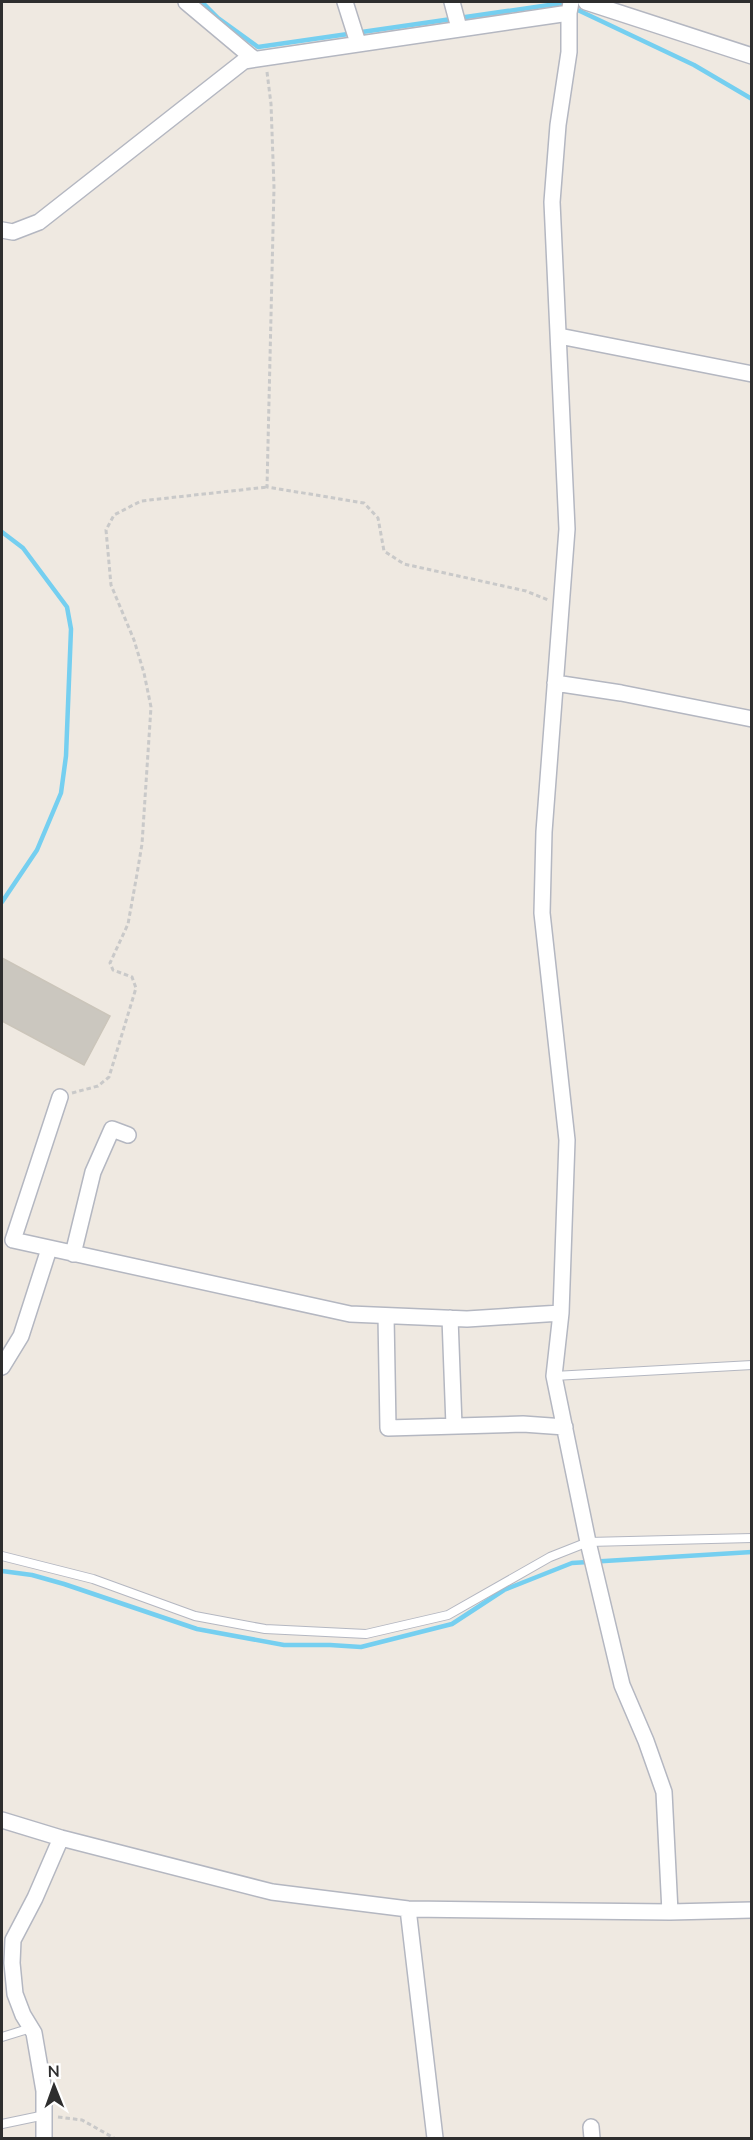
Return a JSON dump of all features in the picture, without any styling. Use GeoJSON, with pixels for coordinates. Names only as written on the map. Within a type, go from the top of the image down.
{"type":"FeatureCollection","features":[{"type":"Feature","properties":{"kind":"street"},"geometry":{"type":"LineString","coordinates":[[186,2],[260,58]]}},
{"type":"Feature","properties":{"kind":"street"},"geometry":{"type":"LineString","coordinates":[[345,2],[358,44]]}},
{"type":"Feature","properties":{"kind":"street"},"geometry":{"type":"LineString","coordinates":[[586,2],[752,56]]}},
{"type":"Feature","properties":{"kind":"street"},"geometry":{"type":"LineString","coordinates":[[453,5],[458,28]]}},
{"type":"Feature","properties":{"kind":"street"},"geometry":{"type":"LineString","coordinates":[[2,230],[13,232],[39,222],[244,61],[570,9],[569,52],[558,125],[552,202],[567,529],[544,831],[542,913],[567,1140],[561,1313],[554,1376],[588,1542],[622,1685],[646,1741],[664,1792],[670,1912]]}},
{"type":"Feature","properties":{"kind":"street"},"geometry":{"type":"LineString","coordinates":[[559,336],[752,374]]}},
{"type":"Feature","properties":{"kind":"street"},"geometry":{"type":"LineString","coordinates":[[555,683],[621,693],[752,719]]}},
{"type":"Feature","properties":{"kind":"street"},"geometry":{"type":"LineString","coordinates":[[60,1097],[13,1240],[350,1314],[450,1318],[561,1313]]}},
{"type":"Feature","properties":{"kind":"street"},"geometry":{"type":"LineString","coordinates":[[73,1254],[93,1172],[112,1129],[128,1135]]}},
{"type":"Feature","properties":{"kind":"street"},"geometry":{"type":"LineString","coordinates":[[2,1367],[21,1336],[49,1249]]}},
{"type":"Feature","properties":{"kind":"street"},"geometry":{"type":"LineString","coordinates":[[387,1316],[388,1428],[522,1424],[565,1427]]}},
{"type":"Feature","properties":{"kind":"street"},"geometry":{"type":"LineString","coordinates":[[450,1318],[454,1426]]}},
{"type":"Feature","properties":{"kind":"street"},"geometry":{"type":"LineString","coordinates":[[2,1820],[61,1838],[272,1892],[408,1909],[670,1912],[752,1910]]}},
{"type":"Feature","properties":{"kind":"street"},"geometry":{"type":"LineString","coordinates":[[44,2139],[44,2091],[34,2033],[23,2015],[15,1994],[12,1963],[13,1940],[35,1898],[61,1838]]}},
{"type":"Feature","properties":{"kind":"street"},"geometry":{"type":"LineString","coordinates":[[408,1909],[435,2139]]}},
{"type":"Feature","properties":{"kind":"lane"},"geometry":{"type":"LineString","coordinates":[[554,1376],[752,1365]]}},
{"type":"Feature","properties":{"kind":"lane"},"geometry":{"type":"LineString","coordinates":[[2,1556],[93,1580],[195,1616],[265,1629],[366,1634],[448,1615],[550,1557],[588,1542],[752,1538]]}},
{"type":"Feature","properties":{"kind":"lane"},"geometry":{"type":"LineString","coordinates":[[2,2037],[31,2028]]}},
{"type":"Feature","properties":{"kind":"lane"},"geometry":{"type":"LineString","coordinates":[[2,2124],[45,2115]]}},
{"type":"Feature","properties":{"kind":"path"},"geometry":{"type":"LineString","coordinates":[[260,58],[271,104],[274,187],[267,487]]}},
{"type":"Feature","properties":{"kind":"path"},"geometry":{"type":"LineString","coordinates":[[60,1097],[98,1086],[109,1077],[136,988],[132,977],[113,970],[110,963],[128,924],[142,844],[151,707],[134,640],[111,585],[106,530],[114,515],[141,501],[267,487],[364,503],[378,518],[384,551],[404,564],[526,591],[561,604]]}},
{"type":"Feature","properties":{"kind":"path"},"geometry":{"type":"LineString","coordinates":[[45,2115],[82,2120],[114,2139]]}},
{"type":"Feature","properties":{"kind":"building"},"geometry":{"type":"Polygon","coordinates":[[[2,958],[110,1016],[84,1065],[2,1021],[2,958]]]}},
{"type":"Feature","properties":{"kind":"waterway"},"geometry":{"type":"LineString","coordinates":[[202,2],[218,18],[258,47],[563,3],[694,65],[752,99]]}},
{"type":"Feature","properties":{"kind":"waterway"},"geometry":{"type":"LineString","coordinates":[[2,532],[23,548],[67,607],[71,629],[66,756],[61,793],[37,850],[2,902]]}},
{"type":"Feature","properties":{"kind":"waterway"},"geometry":{"type":"LineString","coordinates":[[2,1571],[32,1575],[64,1584],[197,1629],[284,1645],[361,1647],[452,1624],[504,1590],[572,1563],[752,1552]]}}]}
